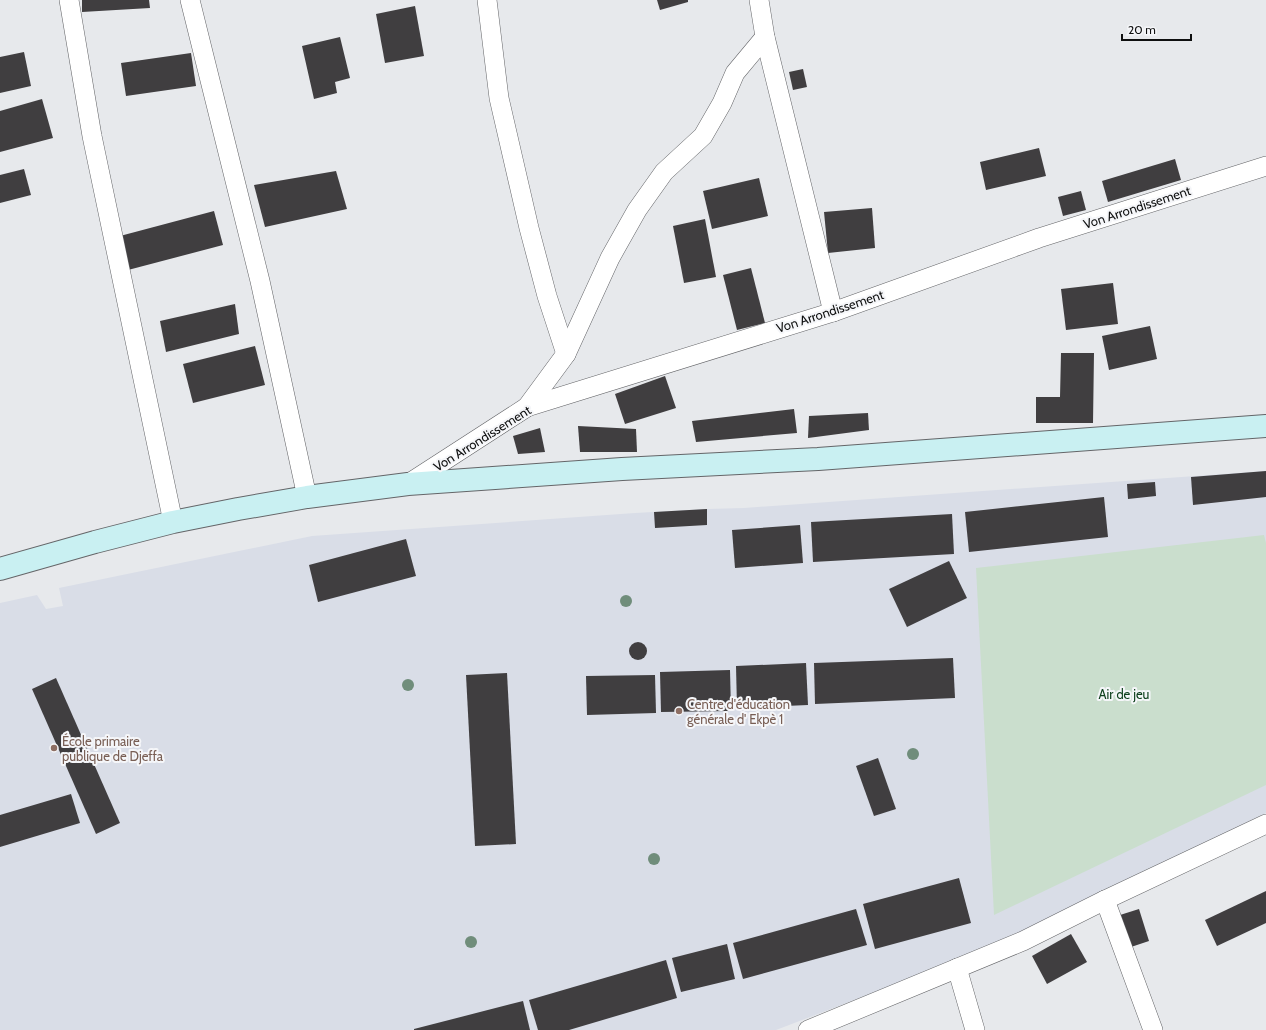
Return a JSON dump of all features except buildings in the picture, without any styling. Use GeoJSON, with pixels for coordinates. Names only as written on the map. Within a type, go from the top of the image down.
{"type":"FeatureCollection","features":[{"type":"Feature","properties":{"kind":"street"},"geometry":{"type":"LineString","coordinates":[[69,0],[92,136],[142,381],[173,522]]}},
{"type":"Feature","properties":{"kind":"street"},"geometry":{"type":"LineString","coordinates":[[190,0],[260,280],[307,498]]}},
{"type":"Feature","properties":{"kind":"street"},"geometry":{"type":"LineString","coordinates":[[487,0],[499,98],[546,296],[566,354]]}},
{"type":"Feature","properties":{"kind":"street"},"geometry":{"type":"LineString","coordinates":[[759,0],[765,37],[833,312]]}},
{"type":"Feature","properties":{"kind":"street"},"geometry":{"type":"LineString","coordinates":[[527,408],[566,354],[610,258],[637,210],[664,172],[703,136],[722,103],[735,73],[765,37]]}},
{"type":"Feature","properties":{"kind":"street","name":"Von Arrondissement"},"geometry":{"type":"LineString","coordinates":[[408,484],[527,408],[833,312],[1038,238],[1265,170]]}},
{"type":"Feature","properties":{"kind":"street"},"geometry":{"type":"LineString","coordinates":[[0,569],[173,522],[238,509],[408,484],[622,469],[818,459],[1266,426]]}},
{"type":"Feature","properties":{"kind":"street"},"geometry":{"type":"LineString","coordinates":[[808,1030],[1023,941],[1105,900],[1266,824]]}},
{"type":"Feature","properties":{"kind":"street"},"geometry":{"type":"LineString","coordinates":[[1105,900],[1152,1030]]}},
{"type":"Feature","properties":{"kind":"street"},"geometry":{"type":"LineString","coordinates":[[956,968],[975,1030]]}},
{"type":"Feature","properties":{"kind":"shaded area","name":"Centre d'éducation générale d' Ekpè 1"},"geometry":{"type":"Polygon","coordinates":[[[1266,471],[1266,813],[1006,942],[776,1030],[0,1030],[0,603],[37,595],[46,609],[63,606],[59,588],[312,536],[635,513],[744,508],[1266,471]]]}},
{"type":"Feature","properties":{"kind":"green space","name":"Air de jeu"},"geometry":{"type":"Polygon","coordinates":[[[1264,535],[1266,543],[1266,785],[994,915],[976,568],[1264,535]]]}},
{"type":"Feature","properties":{"kind":"place","name":"Centre d'éducation générale d' Ekpè 1"},"geometry":{"type":"Point","coordinates":[679,711]}},
{"type":"Feature","properties":{"kind":"place","name":"École primaire publique de Djeffa"},"geometry":{"type":"Point","coordinates":[54,748]}}]}
